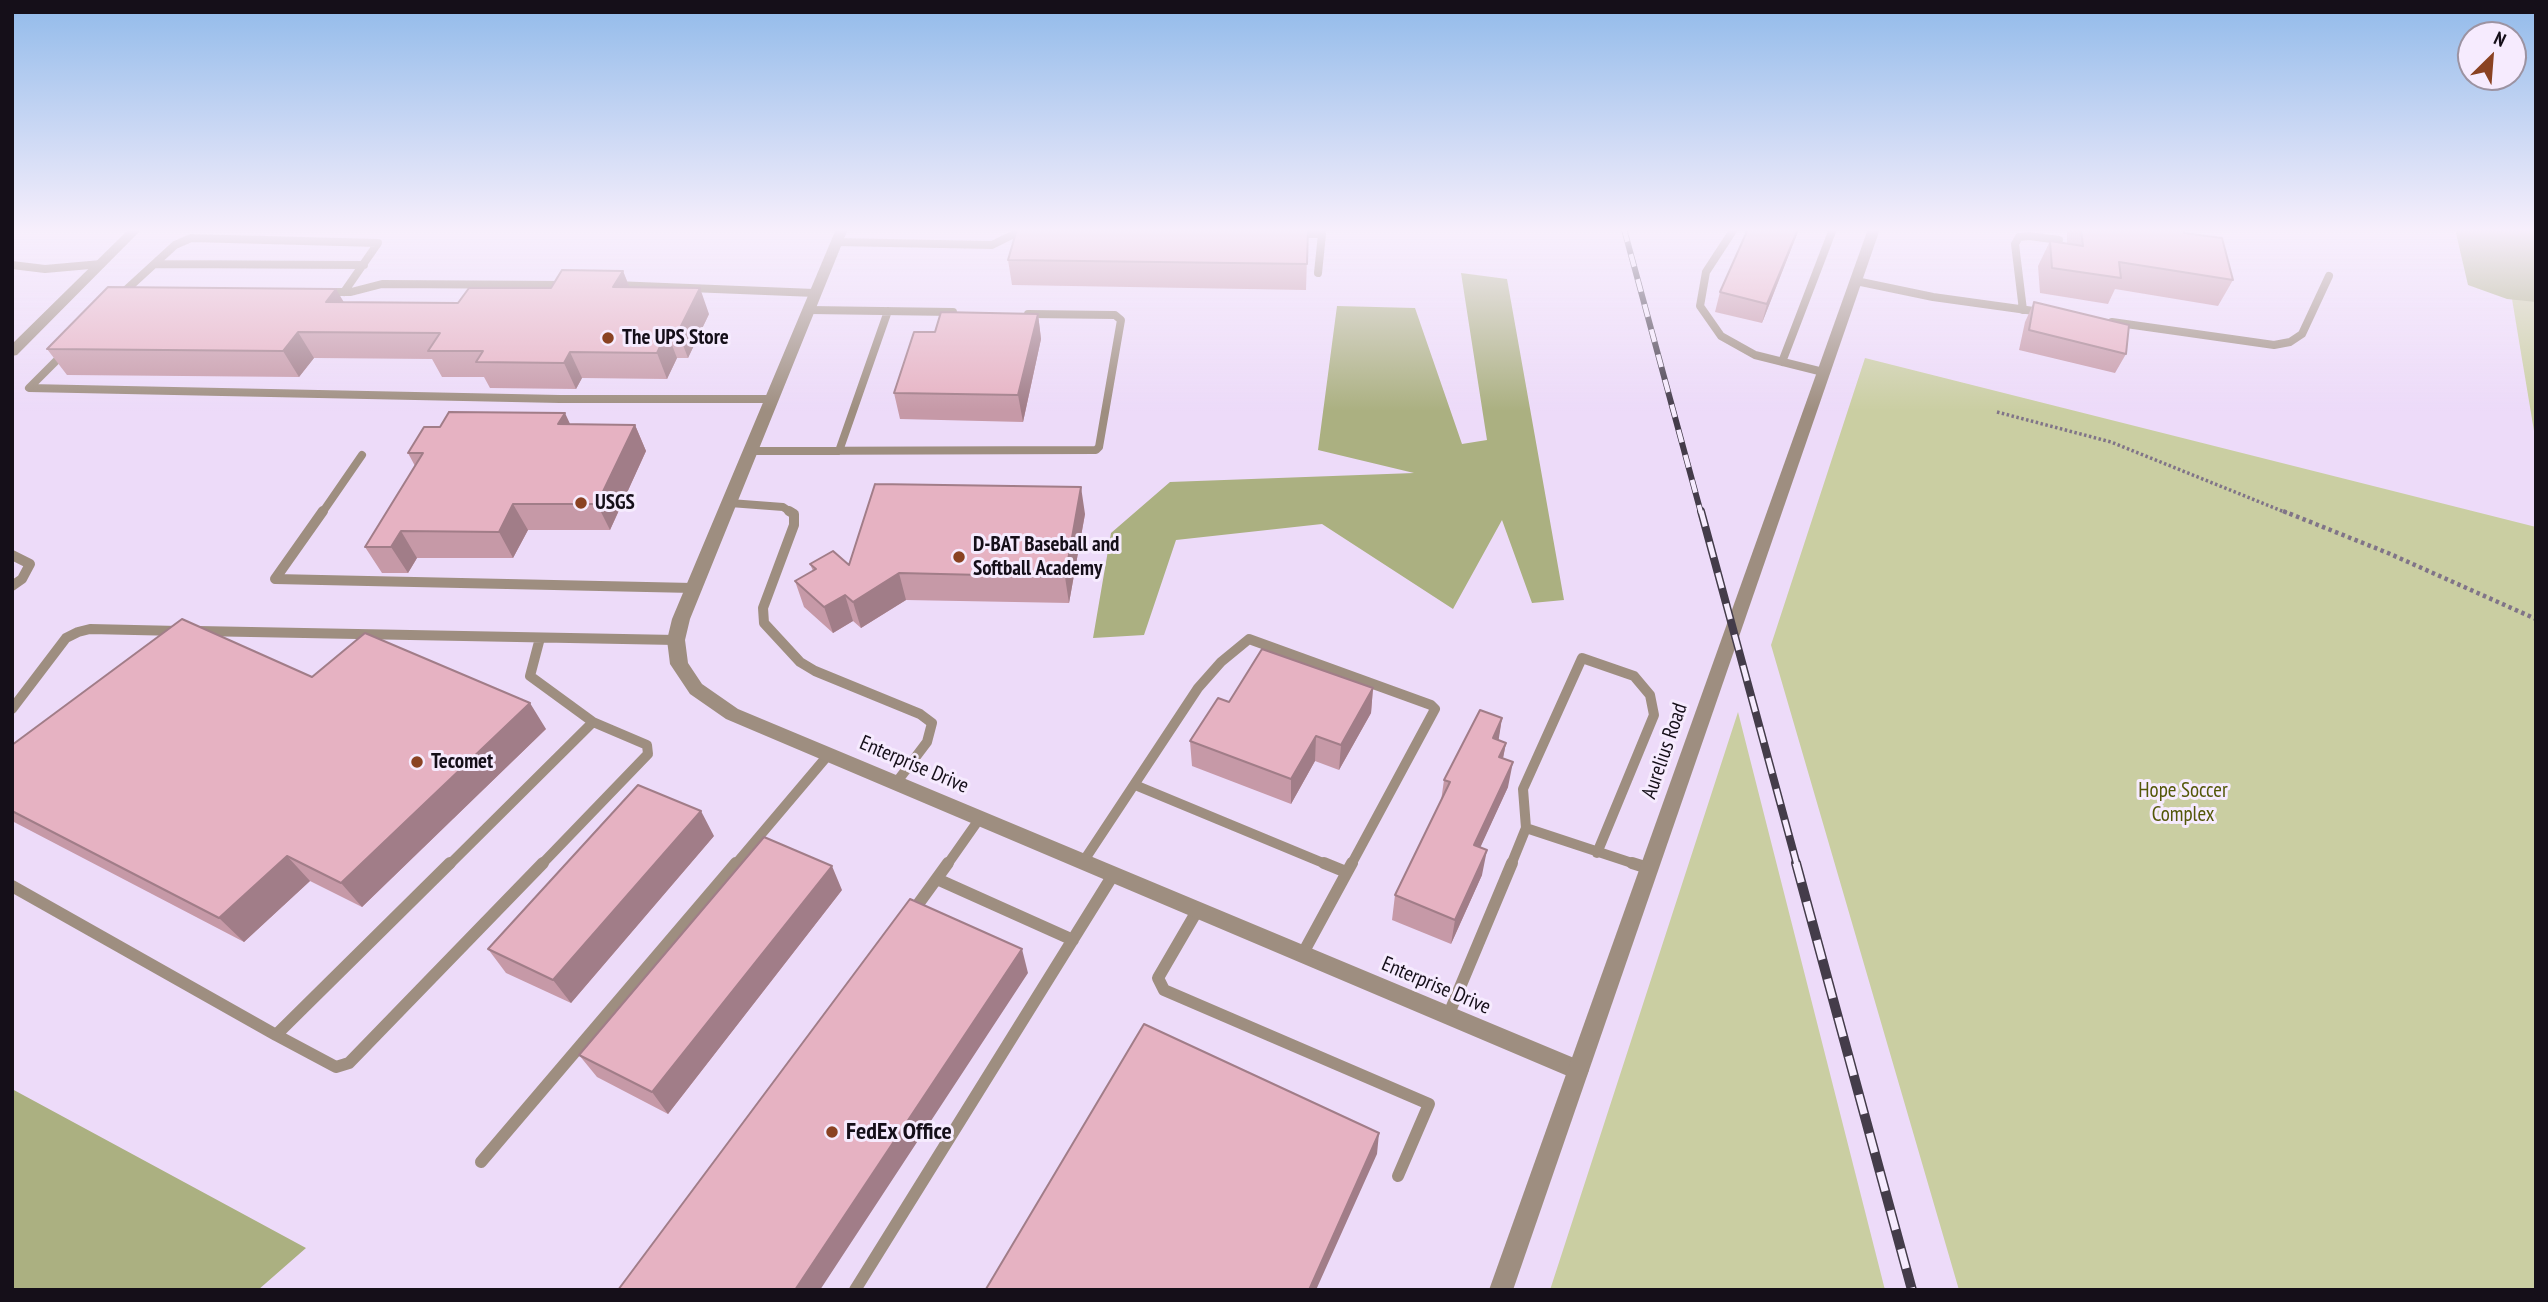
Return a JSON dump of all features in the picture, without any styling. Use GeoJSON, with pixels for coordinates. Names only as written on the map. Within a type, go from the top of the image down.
{"type":"FeatureCollection","features":[{"type":"Feature","properties":{"kind":"street"},"geometry":{"type":"LineString","coordinates":[[12,352],[75,290]]}},
{"type":"Feature","properties":{"kind":"street"},"geometry":{"type":"LineString","coordinates":[[676,640],[681,619],[817,290]]}},
{"type":"Feature","properties":{"kind":"street","name":"Aurelius Road"},"geometry":{"type":"LineString","coordinates":[[1501,1290],[1853,290]]}},
{"type":"Feature","properties":{"kind":"street","name":"Enterprise Drive"},"geometry":{"type":"LineString","coordinates":[[676,640],[679,664],[696,690],[732,714],[1578,1070]]}},
{"type":"Feature","properties":{"kind":"lane"},"geometry":{"type":"LineString","coordinates":[[117,299],[126,290]]}},
{"type":"Feature","properties":{"kind":"lane"},"geometry":{"type":"LineString","coordinates":[[317,292],[355,290]]}},
{"type":"Feature","properties":{"kind":"lane"},"geometry":{"type":"LineString","coordinates":[[671,290],[813,301],[888,311],[968,313]]}},
{"type":"Feature","properties":{"kind":"lane"},"geometry":{"type":"LineString","coordinates":[[1703,290],[1700,306],[1721,336],[1755,355],[1824,372]]}},
{"type":"Feature","properties":{"kind":"lane"},"geometry":{"type":"LineString","coordinates":[[1782,362],[1810,290]]}},
{"type":"Feature","properties":{"kind":"lane"},"geometry":{"type":"LineString","coordinates":[[1898,290],[2049,313]]}},
{"type":"Feature","properties":{"kind":"lane"},"geometry":{"type":"LineString","coordinates":[[2021,290],[2023,310]]}},
{"type":"Feature","properties":{"kind":"lane"},"geometry":{"type":"LineString","coordinates":[[2102,320],[2274,345],[2290,342],[2302,334],[2323,290]]}},
{"type":"Feature","properties":{"kind":"lane"},"geometry":{"type":"LineString","coordinates":[[839,451],[888,311]]}},
{"type":"Feature","properties":{"kind":"lane"},"geometry":{"type":"LineString","coordinates":[[752,451],[1096,450],[1099,447],[1121,320],[1115,315],[1021,314]]}},
{"type":"Feature","properties":{"kind":"lane"},"geometry":{"type":"LineString","coordinates":[[68,348],[29,388],[560,399],[773,399]]}},
{"type":"Feature","properties":{"kind":"lane"},"geometry":{"type":"LineString","coordinates":[[362,455],[275,579],[694,588]]}},
{"type":"Feature","properties":{"kind":"lane"},"geometry":{"type":"LineString","coordinates":[[730,503],[783,507],[794,514],[794,525],[763,608],[764,623],[800,662],[815,671],[920,715],[932,723],[927,742],[896,783]]}},
{"type":"Feature","properties":{"kind":"lane"},"geometry":{"type":"LineString","coordinates":[[12,555],[30,564],[22,579],[12,586]]}},
{"type":"Feature","properties":{"kind":"lane"},"geometry":{"type":"LineString","coordinates":[[12,709],[66,638],[90,629],[676,640]]}},
{"type":"Feature","properties":{"kind":"lane"},"geometry":{"type":"LineString","coordinates":[[12,886],[336,1068],[349,1063],[648,754],[647,745],[593,722],[530,676],[540,638]]}},
{"type":"Feature","properties":{"kind":"lane"},"geometry":{"type":"LineString","coordinates":[[1083,862],[1198,688],[1221,662],[1250,639],[1431,705],[1435,709],[1302,955]]}},
{"type":"Feature","properties":{"kind":"lane"},"geometry":{"type":"LineString","coordinates":[[1448,1016],[1526,828],[1523,789],[1581,658],[1634,676],[1650,695],[1654,715],[1597,853]]}},
{"type":"Feature","properties":{"kind":"lane"},"geometry":{"type":"LineString","coordinates":[[276,1035],[593,722]]}},
{"type":"Feature","properties":{"kind":"lane"},"geometry":{"type":"LineString","coordinates":[[481,1162],[829,754]]}},
{"type":"Feature","properties":{"kind":"lane"},"geometry":{"type":"LineString","coordinates":[[1135,785],[1346,872]]}},
{"type":"Feature","properties":{"kind":"lane"},"geometry":{"type":"LineString","coordinates":[[903,923],[980,818]]}},
{"type":"Feature","properties":{"kind":"lane"},"geometry":{"type":"LineString","coordinates":[[1526,828],[1648,868]]}},
{"type":"Feature","properties":{"kind":"lane"},"geometry":{"type":"LineString","coordinates":[[855,1290],[1113,875]]}},
{"type":"Feature","properties":{"kind":"lane"},"geometry":{"type":"LineString","coordinates":[[937,879],[1073,940]]}},
{"type":"Feature","properties":{"kind":"lane"},"geometry":{"type":"LineString","coordinates":[[1197,911],[1158,978],[1164,990],[1429,1104],[1398,1176]]}},
{"type":"Feature","properties":{"kind":"path"},"geometry":{"type":"LineString","coordinates":[[1997,412],[2111,442],[2388,553],[2536,619]]}},
{"type":"Feature","properties":{"kind":"green space"},"geometry":{"type":"Polygon","coordinates":[[[1464,290],[1509,290],[1564,600],[1532,603],[1502,520],[1453,609],[1322,524],[1176,540],[1144,635],[1093,638],[1111,533],[1170,482],[1414,473],[1318,450],[1337,306],[1415,308],[1462,444],[1487,440],[1464,290]]]}},
{"type":"Feature","properties":{"kind":"green space"},"geometry":{"type":"Polygon","coordinates":[[[2481,290],[2536,290],[2536,302],[2507,299],[2481,290]]]}},
{"type":"Feature","properties":{"kind":"green space"},"geometry":{"type":"Polygon","coordinates":[[[2510,290],[2536,290],[2536,443],[2510,290]]]}},
{"type":"Feature","properties":{"kind":"green space","name":"Hope Soccer Complex"},"geometry":{"type":"Polygon","coordinates":[[[1865,358],[2536,527],[2536,1290],[1959,1290],[1771,645],[1865,358]]]}},
{"type":"Feature","properties":{"kind":"green space"},"geometry":{"type":"Polygon","coordinates":[[[1738,712],[1885,1290],[1550,1290],[1738,712]]]}},
{"type":"Feature","properties":{"kind":"green space"},"geometry":{"type":"Polygon","coordinates":[[[12,1089],[306,1248],[258,1290],[12,1290],[12,1089]]]}},
{"type":"Feature","properties":{"kind":"building"},"geometry":{"type":"Polygon","coordinates":[[[105,290],[335,290],[326,302],[458,303],[468,290],[699,290],[678,332],[667,332],[657,353],[570,352],[564,363],[476,362],[483,351],[428,351],[440,333],[298,332],[283,351],[47,349],[105,290]]]}},
{"type":"Feature","properties":{"kind":"building"},"geometry":{"type":"Polygon","coordinates":[[[1721,290],[1773,290],[1767,304],[1720,292],[1721,290]]]}},
{"type":"Feature","properties":{"kind":"building"},"geometry":{"type":"Polygon","coordinates":[[[2034,302],[2129,325],[2126,354],[2029,330],[2034,302]]]}},
{"type":"Feature","properties":{"kind":"building"},"geometry":{"type":"Polygon","coordinates":[[[941,312],[1038,314],[1018,395],[894,393],[914,332],[935,332],[941,312]]]}},
{"type":"Feature","properties":{"kind":"building"},"geometry":{"type":"Polygon","coordinates":[[[449,412],[565,413],[558,424],[635,425],[597,504],[513,504],[499,532],[401,531],[391,547],[365,547],[423,453],[408,453],[424,427],[440,427],[449,412]]]}},
{"type":"Feature","properties":{"kind":"building"},"geometry":{"type":"Polygon","coordinates":[[[875,484],[1081,487],[1065,577],[899,573],[853,602],[845,595],[824,607],[795,581],[816,569],[810,564],[833,551],[849,565],[875,484]]]}},
{"type":"Feature","properties":{"kind":"building"},"geometry":{"type":"Polygon","coordinates":[[[182,619],[312,677],[365,633],[530,703],[341,883],[287,856],[219,918],[12,811],[12,745],[182,619]]]}},
{"type":"Feature","properties":{"kind":"building"},"geometry":{"type":"Polygon","coordinates":[[[1262,649],[1373,688],[1341,745],[1316,736],[1291,779],[1190,741],[1218,698],[1229,702],[1262,649]]]}},
{"type":"Feature","properties":{"kind":"building"},"geometry":{"type":"Polygon","coordinates":[[[1480,710],[1502,718],[1493,738],[1506,743],[1499,757],[1513,762],[1474,845],[1487,850],[1455,920],[1395,895],[1450,782],[1444,780],[1480,710]]]}},
{"type":"Feature","properties":{"kind":"building"},"geometry":{"type":"Polygon","coordinates":[[[638,785],[701,811],[553,980],[488,949],[638,785]]]}},
{"type":"Feature","properties":{"kind":"building"},"geometry":{"type":"Polygon","coordinates":[[[764,837],[832,866],[652,1092],[579,1055],[764,837]]]}},
{"type":"Feature","properties":{"kind":"building"},"geometry":{"type":"Polygon","coordinates":[[[910,899],[1022,949],[795,1290],[618,1290],[910,899]]]}},
{"type":"Feature","properties":{"kind":"building"},"geometry":{"type":"Polygon","coordinates":[[[1144,1024],[1379,1133],[1309,1290],[986,1289],[1144,1024]]]}},
{"type":"Feature","properties":{"kind":"railway"},"geometry":{"type":"LineString","coordinates":[[1640,290],[1701,513]]}},
{"type":"Feature","properties":{"kind":"railway"},"geometry":{"type":"LineString","coordinates":[[1701,511],[1797,865]]}},
{"type":"Feature","properties":{"kind":"railway"},"geometry":{"type":"LineString","coordinates":[[1796,863],[1912,1290]]}},
{"type":"Feature","properties":{"kind":"place","name":"The UPS Store"},"geometry":{"type":"Point","coordinates":[608,338]}},
{"type":"Feature","properties":{"kind":"place","name":"USGS"},"geometry":{"type":"Point","coordinates":[581,503]}},
{"type":"Feature","properties":{"kind":"place","name":"D-BAT Baseball and Softball Academy"},"geometry":{"type":"Point","coordinates":[959,557]}},
{"type":"Feature","properties":{"kind":"place","name":"Tecomet"},"geometry":{"type":"Point","coordinates":[417,762]}},
{"type":"Feature","properties":{"kind":"place","name":"FedEx Office"},"geometry":{"type":"Point","coordinates":[832,1132]}}]}
